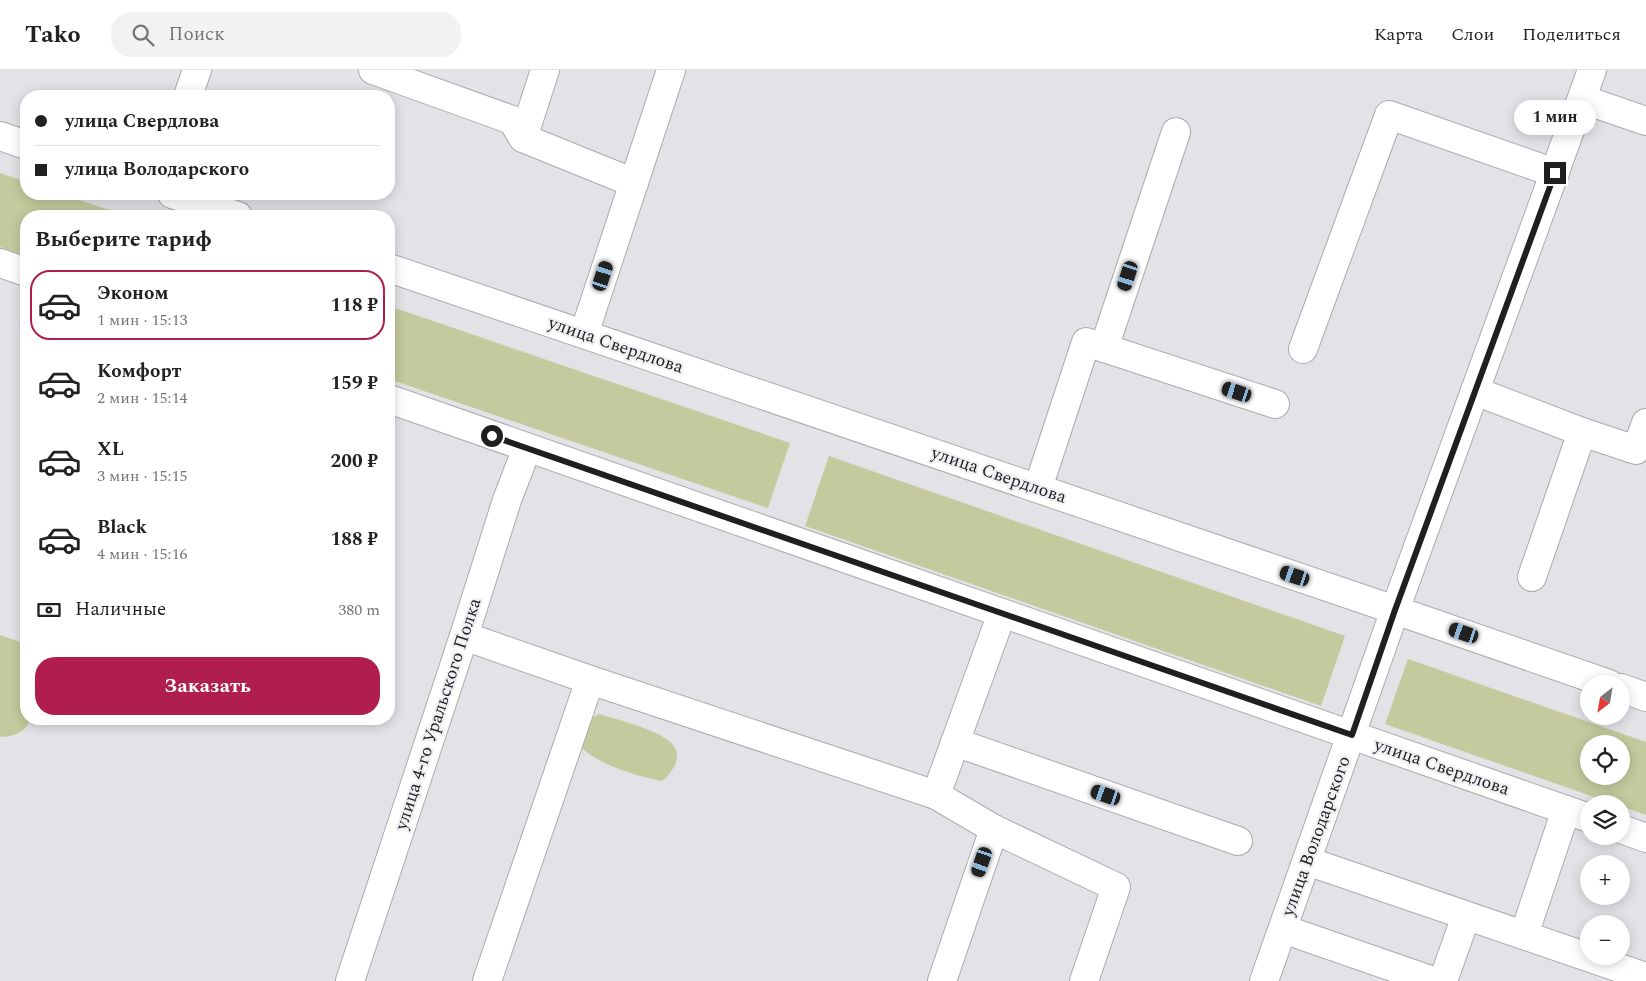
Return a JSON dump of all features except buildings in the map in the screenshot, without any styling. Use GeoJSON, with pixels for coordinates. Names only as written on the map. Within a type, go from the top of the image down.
{"type":"FeatureCollection","features":[{"type":"Feature","properties":{"kind":"main road"},"geometry":{"type":"LineString","coordinates":[[190,90],[197,70]]}},
{"type":"Feature","properties":{"kind":"main road"},"geometry":{"type":"LineString","coordinates":[[373,70],[512,120],[523,138],[634,183]]}},
{"type":"Feature","properties":{"kind":"main road"},"geometry":{"type":"LineString","coordinates":[[523,138],[545,70]]}},
{"type":"Feature","properties":{"kind":"main road"},"geometry":{"type":"LineString","coordinates":[[584,334],[671,70]]}},
{"type":"Feature","properties":{"kind":"main road","name":"улица Володарского"},"geometry":{"type":"LineString","coordinates":[[1264,981],[1395,610],[1592,70]]}},
{"type":"Feature","properties":{"kind":"main road"},"geometry":{"type":"LineString","coordinates":[[1582,98],[1646,121]]}},
{"type":"Feature","properties":{"kind":"main road"},"geometry":{"type":"LineString","coordinates":[[1303,349],[1389,115],[1555,173]]}},
{"type":"Feature","properties":{"kind":"main road"},"geometry":{"type":"LineString","coordinates":[[1104,348],[1176,132]]}},
{"type":"Feature","properties":{"kind":"main road"},"geometry":{"type":"LineString","coordinates":[[0,136],[20,143]]}},
{"type":"Feature","properties":{"kind":"main road"},"geometry":{"type":"LineString","coordinates":[[190,200],[220,210]]}},
{"type":"Feature","properties":{"kind":"main road"},"geometry":{"type":"LineString","coordinates":[[0,263],[20,270]]}},
{"type":"Feature","properties":{"kind":"main road","name":"улица Свердлова"},"geometry":{"type":"LineString","coordinates":[[395,270],[1583,675]]}},
{"type":"Feature","properties":{"kind":"main road"},"geometry":{"type":"LineString","coordinates":[[1038,488],[1086,342],[1275,404]]}},
{"type":"Feature","properties":{"kind":"main road"},"geometry":{"type":"LineString","coordinates":[[1475,391],[1582,432],[1636,450],[1646,423]]}},
{"type":"Feature","properties":{"kind":"main road","name":"улица Свердлова"},"geometry":{"type":"LineString","coordinates":[[395,401],[1577,814]]}},
{"type":"Feature","properties":{"kind":"main road"},"geometry":{"type":"LineString","coordinates":[[1532,577],[1582,432]]}},
{"type":"Feature","properties":{"kind":"main road","name":"улица 4-го Уральского Полка"},"geometry":{"type":"LineString","coordinates":[[350,981],[507,500],[527,448]]}},
{"type":"Feature","properties":{"kind":"main road"},"geometry":{"type":"LineString","coordinates":[[936,795],[1002,613]]}},
{"type":"Feature","properties":{"kind":"main road"},"geometry":{"type":"LineString","coordinates":[[464,636],[936,795],[994,829],[1116,887],[1084,981]]}},
{"type":"Feature","properties":{"kind":"main road"},"geometry":{"type":"LineString","coordinates":[[487,981],[590,680]]}},
{"type":"Feature","properties":{"kind":"main road"},"geometry":{"type":"LineString","coordinates":[[1630,691],[1646,697]]}},
{"type":"Feature","properties":{"kind":"main road"},"geometry":{"type":"LineString","coordinates":[[955,742],[1238,841]]}},
{"type":"Feature","properties":{"kind":"main road"},"geometry":{"type":"LineString","coordinates":[[1524,935],[1577,814]]}},
{"type":"Feature","properties":{"kind":"main road"},"geometry":{"type":"LineString","coordinates":[[942,981],[994,829]]}},
{"type":"Feature","properties":{"kind":"main road"},"geometry":{"type":"LineString","coordinates":[[1630,832],[1646,838]]}},
{"type":"Feature","properties":{"kind":"main road"},"geometry":{"type":"LineString","coordinates":[[1307,861],[1646,977]]}},
{"type":"Feature","properties":{"kind":"main road"},"geometry":{"type":"LineString","coordinates":[[1443,981],[1466,916]]}},
{"type":"Feature","properties":{"kind":"main road"},"geometry":{"type":"LineString","coordinates":[[1283,929],[1433,981]]}},
{"type":"Feature","properties":{"kind":"green space"},"geometry":{"type":"Polygon","coordinates":[[[0,173],[20,180],[20,200],[79,200],[109,210],[20,210],[20,254],[0,247],[0,173]]]}},
{"type":"Feature","properties":{"kind":"green space"},"geometry":{"type":"Polygon","coordinates":[[[395,308],[790,443],[768,508],[395,381],[395,308]]]}},
{"type":"Feature","properties":{"kind":"green space"},"geometry":{"type":"Polygon","coordinates":[[[829,456],[1345,636],[1321,706],[805,526],[829,456]]]}},
{"type":"Feature","properties":{"kind":"green space"},"geometry":{"type":"Polygon","coordinates":[[[0,635],[20,642],[20,725],[27,725],[12,736],[0,736],[0,635]]]}},
{"type":"Feature","properties":{"kind":"green space"},"geometry":{"type":"Polygon","coordinates":[[[1408,659],[1580,719],[1580,725],[1597,725],[1626,735],[1580,735],[1580,785],[1630,785],[1630,736],[1646,742],[1646,815],[1630,809],[1630,795],[1588,795],[1385,724],[1408,659]]]}},
{"type":"Feature","properties":{"kind":"green space"},"geometry":{"type":"Polygon","coordinates":[[[599,714],[646,729],[663,737],[674,746],[677,757],[676,762],[662,781],[610,765],[583,749],[582,737],[587,720],[599,714]]]}},
{"type":"Feature","properties":{"kind":"route"},"geometry":{"type":"LineString","coordinates":[[492,436],[1352,735],[1395,610],[1555,173]]}}]}
